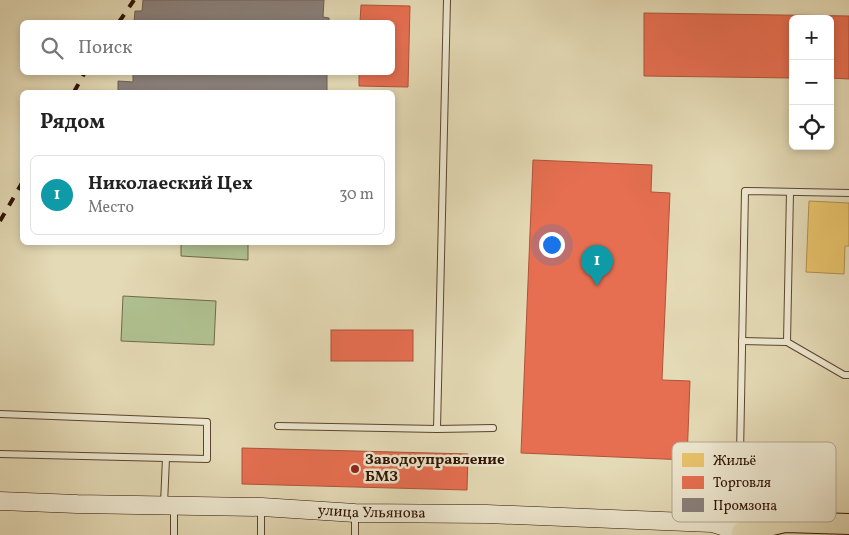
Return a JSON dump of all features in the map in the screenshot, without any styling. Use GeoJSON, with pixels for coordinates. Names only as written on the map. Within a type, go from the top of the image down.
{"type":"FeatureCollection","features":[{"type":"Feature","properties":{"kind":"main road","name":"улица Ульянова"},"geometry":{"type":"LineString","coordinates":[[0,501],[262,507],[355,513],[487,514],[672,522]]}},
{"type":"Feature","properties":{"kind":"main road","name":"улица Ульянова"},"geometry":{"type":"LineString","coordinates":[[678,522],[712,523],[746,534],[785,522],[849,524]]}},
{"type":"Feature","properties":{"kind":"lane"},"geometry":{"type":"LineString","coordinates":[[437,429],[447,0]]}},
{"type":"Feature","properties":{"kind":"lane"},"geometry":{"type":"LineString","coordinates":[[740,442],[745,190],[849,194]]}},
{"type":"Feature","properties":{"kind":"lane"},"geometry":{"type":"LineString","coordinates":[[787,342],[790,192]]}},
{"type":"Feature","properties":{"kind":"lane"},"geometry":{"type":"LineString","coordinates":[[742,341],[787,342],[844,375],[849,375]]}},
{"type":"Feature","properties":{"kind":"lane"},"geometry":{"type":"LineString","coordinates":[[0,414],[207,422],[207,460],[0,454]]}},
{"type":"Feature","properties":{"kind":"lane"},"geometry":{"type":"LineString","coordinates":[[278,426],[437,429],[494,428]]}},
{"type":"Feature","properties":{"kind":"lane"},"geometry":{"type":"LineString","coordinates":[[166,458],[169,506],[174,535]]}},
{"type":"Feature","properties":{"kind":"lane"},"geometry":{"type":"LineString","coordinates":[[261,535],[262,507]]}},
{"type":"Feature","properties":{"kind":"lane"},"geometry":{"type":"LineString","coordinates":[[355,513],[355,535]]}},
{"type":"Feature","properties":{"kind":"green space"},"geometry":{"type":"Polygon","coordinates":[[[181,245],[248,245],[248,260],[181,256],[181,245]]]}},
{"type":"Feature","properties":{"kind":"green space"},"geometry":{"type":"Polygon","coordinates":[[[123,296],[216,301],[214,345],[121,341],[123,296]]]}},
{"type":"Feature","properties":{"kind":"building: Жильё"},"geometry":{"type":"Polygon","coordinates":[[[809,201],[849,203],[849,246],[845,246],[844,274],[806,272],[809,201]]]}},
{"type":"Feature","properties":{"kind":"building: Торговля"},"geometry":{"type":"Polygon","coordinates":[[[361,5],[410,6],[408,87],[359,86],[359,75],[395,75],[395,20],[360,20],[361,5]]]}},
{"type":"Feature","properties":{"kind":"building: Торговля"},"geometry":{"type":"Polygon","coordinates":[[[644,13],[789,15],[789,78],[644,76],[644,13]]]}},
{"type":"Feature","properties":{"kind":"building: Торговля"},"geometry":{"type":"Polygon","coordinates":[[[834,16],[849,16],[849,79],[834,78],[834,16]]]}},
{"type":"Feature","properties":{"kind":"building: Торговля"},"geometry":{"type":"Polygon","coordinates":[[[533,160],[652,165],[651,192],[670,193],[662,380],[690,381],[688,442],[672,442],[672,459],[521,453],[533,160]]]}},
{"type":"Feature","properties":{"kind":"building: Торговля"},"geometry":{"type":"Polygon","coordinates":[[[331,330],[413,330],[413,361],[331,361],[331,330]]]}},
{"type":"Feature","properties":{"kind":"building: Торговля","name":"Заводоуправление БМЗ"},"geometry":{"type":"Polygon","coordinates":[[[242,448],[468,454],[467,490],[242,484],[242,448]]]}},
{"type":"Feature","properties":{"kind":"building: Промзона"},"geometry":{"type":"Polygon","coordinates":[[[143,0],[324,0],[323,17],[329,18],[329,20],[134,20],[135,11],[142,11],[143,0]]]}},
{"type":"Feature","properties":{"kind":"building: Промзона"},"geometry":{"type":"Polygon","coordinates":[[[133,75],[327,75],[327,90],[118,90],[118,81],[133,82],[133,75]]]}},
{"type":"Feature","properties":{"kind":"railway"},"geometry":{"type":"LineString","coordinates":[[120,20],[134,0]]}},
{"type":"Feature","properties":{"kind":"railway"},"geometry":{"type":"LineString","coordinates":[[75,90],[83,75]]}},
{"type":"Feature","properties":{"kind":"railway"},"geometry":{"type":"LineString","coordinates":[[0,221],[20,186]]}},
{"type":"Feature","properties":{"kind":"place","name":"Николаеский Цех"},"geometry":{"type":"Point","coordinates":[597,286]}},
{"type":"Feature","properties":{"kind":"place","name":"Заводоуправление БМЗ"},"geometry":{"type":"Point","coordinates":[355,469]}}]}
